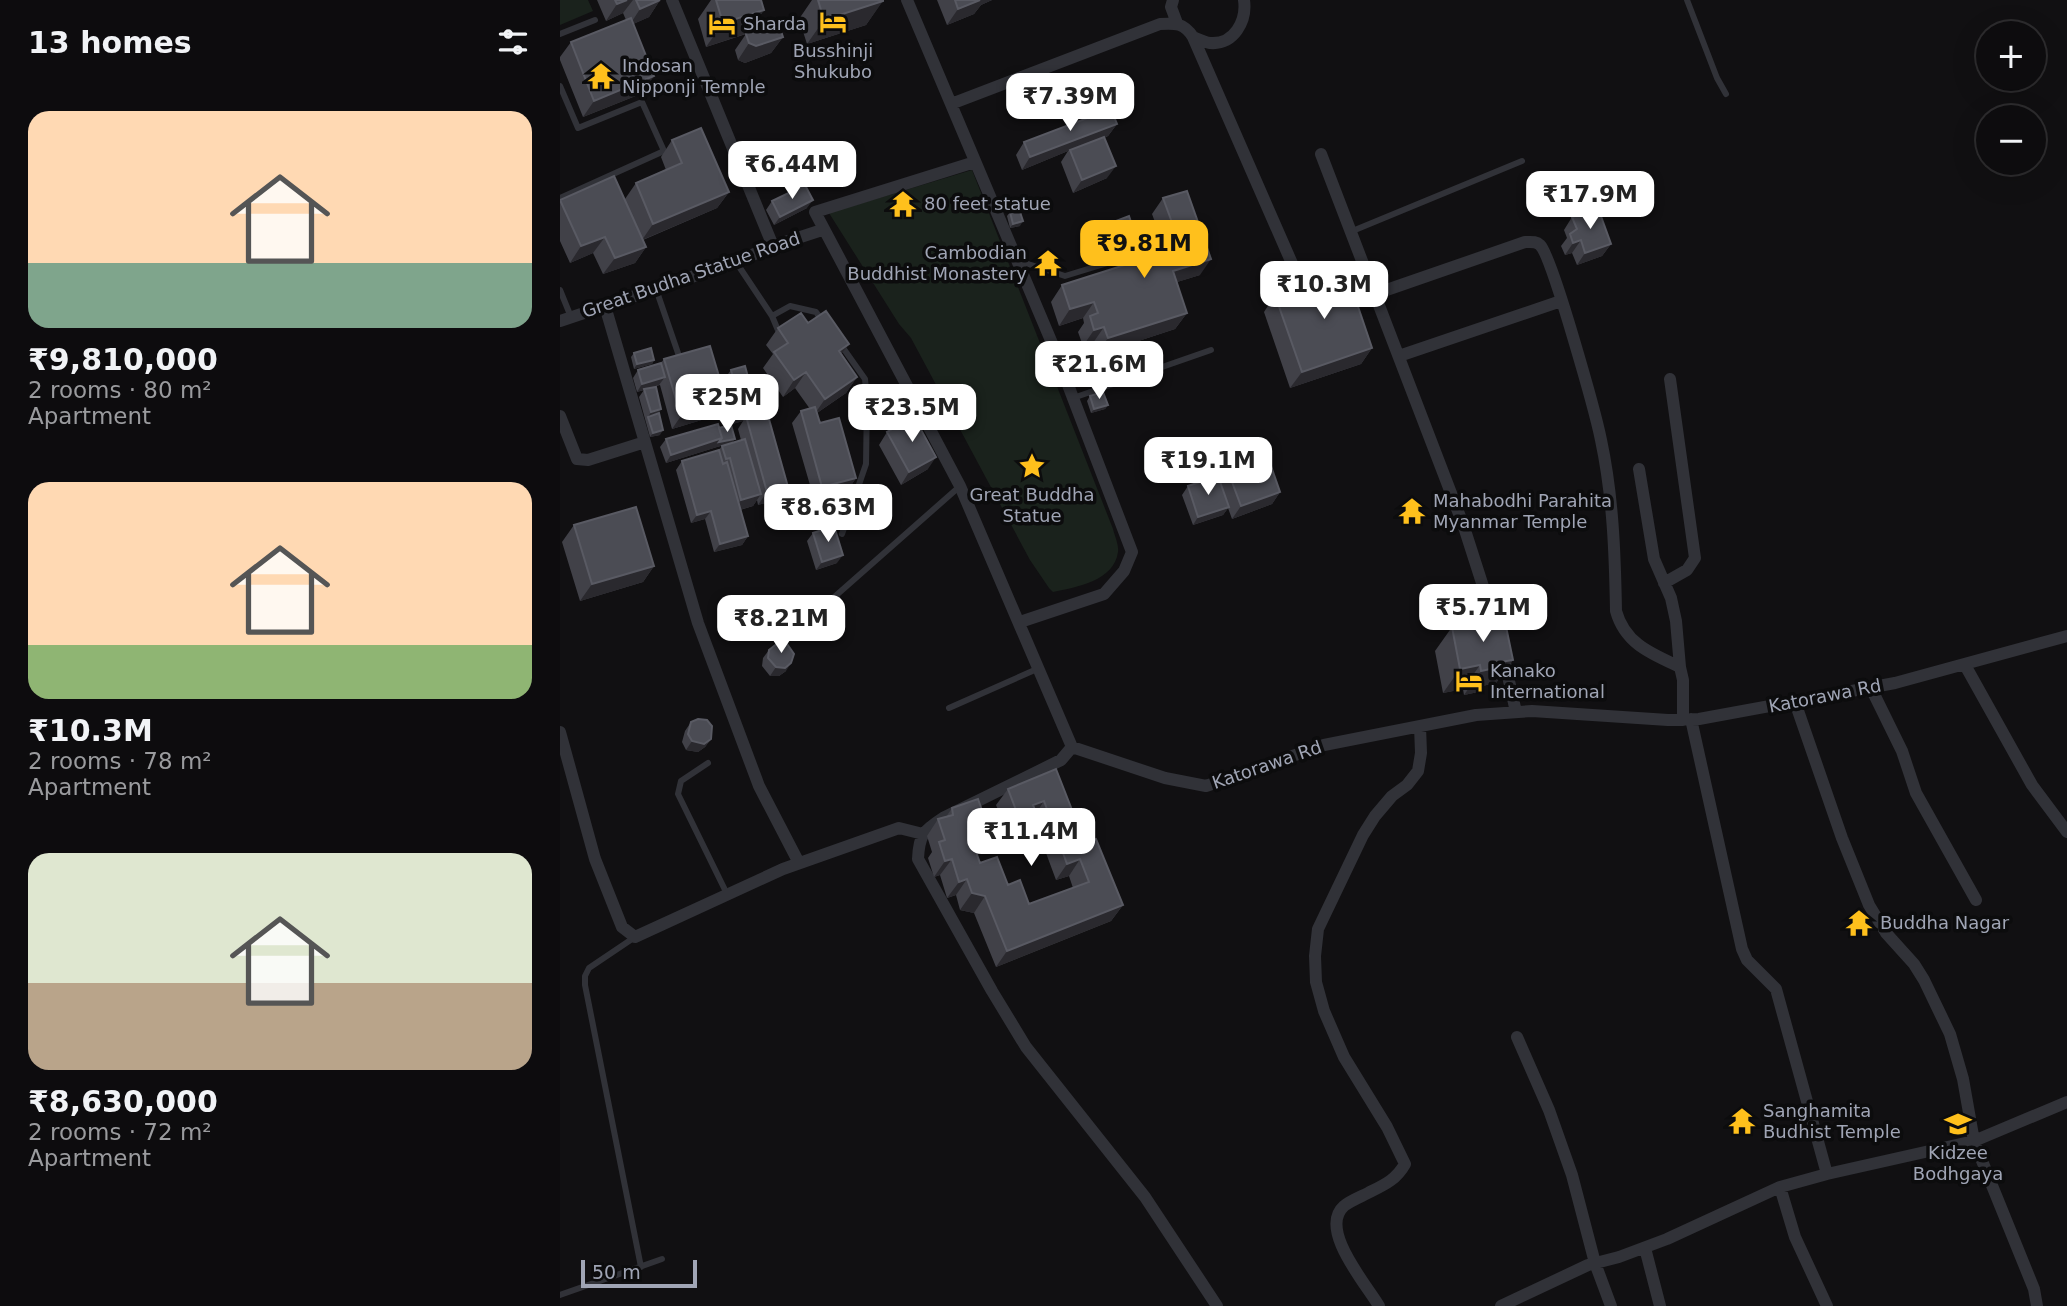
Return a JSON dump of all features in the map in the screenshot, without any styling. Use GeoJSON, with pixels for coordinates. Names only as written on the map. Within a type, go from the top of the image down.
{"type":"FeatureCollection","features":[{"type":"Feature","properties":{"kind":"street"},"geometry":{"type":"LineString","coordinates":[[672,0],[773,246]]}},
{"type":"Feature","properties":{"kind":"street"},"geometry":{"type":"LineString","coordinates":[[908,0],[1017,260],[1132,552],[1124,571],[1104,594],[1020,622]]}},
{"type":"Feature","properties":{"kind":"street"},"geometry":{"type":"LineString","coordinates":[[1172,0],[1171,7],[1177,23]]}},
{"type":"Feature","properties":{"kind":"street"},"geometry":{"type":"LineString","coordinates":[[1193,37],[1210,43],[1227,40],[1241,28],[1244,0]]}},
{"type":"Feature","properties":{"kind":"street"},"geometry":{"type":"LineString","coordinates":[[951,104],[1160,24],[1177,23],[1188,29],[1193,37],[1301,284]]}},
{"type":"Feature","properties":{"kind":"street"},"geometry":{"type":"LineString","coordinates":[[1321,154],[1464,527],[1499,635],[1516,712]]}},
{"type":"Feature","properties":{"kind":"street"},"geometry":{"type":"LineString","coordinates":[[975,162],[815,212],[822,230],[960,486],[1072,747],[1061,760],[926,829],[919,842],[918,859],[1015,1030],[1151,1205],[1217,1306]]}},
{"type":"Feature","properties":{"kind":"street","name":"Great Budha Statue Road"},"geometry":{"type":"LineString","coordinates":[[566,319],[822,230]]}},
{"type":"Feature","properties":{"kind":"street"},"geometry":{"type":"LineString","coordinates":[[1375,294],[1533,241],[1540,245],[1561,301],[1601,440],[1615,544],[1618,621],[1627,637],[1642,649],[1680,667]]}},
{"type":"Feature","properties":{"kind":"street"},"geometry":{"type":"LineString","coordinates":[[1399,356],[1561,301]]}},
{"type":"Feature","properties":{"kind":"street"},"geometry":{"type":"LineString","coordinates":[[605,306],[698,623],[759,786],[799,863]]}},
{"type":"Feature","properties":{"kind":"street"},"geometry":{"type":"LineString","coordinates":[[1664,583],[1688,570],[1695,558],[1670,379]]}},
{"type":"Feature","properties":{"kind":"street"},"geometry":{"type":"LineString","coordinates":[[560,416],[573,454],[582,461],[645,442]]}},
{"type":"Feature","properties":{"kind":"street"},"geometry":{"type":"LineString","coordinates":[[1639,469],[1654,559],[1671,598],[1676,621],[1687,719],[1742,949],[1747,960],[1776,989],[1779,997],[1826,1174]]}},
{"type":"Feature","properties":{"kind":"street","name":"Katorawa Rd"},"geometry":{"type":"LineString","coordinates":[[1072,747],[1165,778],[1206,786],[1324,745],[1455,718],[1516,712],[1552,712],[1687,719],[1871,688],[2067,636]]}},
{"type":"Feature","properties":{"kind":"street"},"geometry":{"type":"LineString","coordinates":[[1965,665],[2032,785],[2067,832]]}},
{"type":"Feature","properties":{"kind":"street"},"geometry":{"type":"LineString","coordinates":[[1871,688],[1902,751],[1916,793],[1976,900]]}},
{"type":"Feature","properties":{"kind":"street"},"geometry":{"type":"LineString","coordinates":[[1795,702],[1842,838],[1869,905],[1886,933],[1919,972],[1950,1034],[1963,1079],[1974,1141],[2034,1289],[2037,1306]]}},
{"type":"Feature","properties":{"kind":"street"},"geometry":{"type":"LineString","coordinates":[[1379,1306],[1338,1241],[1335,1222],[1342,1207],[1390,1182],[1398,1176],[1405,1164],[1387,1127],[1344,1056],[1324,1011],[1316,982],[1315,956],[1318,929],[1363,835],[1392,796],[1408,785],[1418,771],[1421,753],[1420,726]]}},
{"type":"Feature","properties":{"kind":"street"},"geometry":{"type":"LineString","coordinates":[[560,735],[595,859],[622,927],[635,937],[799,863],[899,828],[923,834]]}},
{"type":"Feature","properties":{"kind":"street"},"geometry":{"type":"LineString","coordinates":[[1517,1037],[1549,1110],[1572,1175],[1595,1263],[1611,1306]]}},
{"type":"Feature","properties":{"kind":"street"},"geometry":{"type":"LineString","coordinates":[[1501,1306],[1595,1263],[1644,1248],[1780,1187],[1974,1141],[2067,1102]]}},
{"type":"Feature","properties":{"kind":"street"},"geometry":{"type":"LineString","coordinates":[[1780,1187],[1795,1237],[1827,1306]]}},
{"type":"Feature","properties":{"kind":"street"},"geometry":{"type":"LineString","coordinates":[[1644,1248],[1660,1306]]}},
{"type":"Feature","properties":{"kind":"lane"},"geometry":{"type":"LineString","coordinates":[[1687,0],[1717,78],[1727,94]]}},
{"type":"Feature","properties":{"kind":"lane"},"geometry":{"type":"LineString","coordinates":[[560,34],[595,20]]}},
{"type":"Feature","properties":{"kind":"lane"},"geometry":{"type":"LineString","coordinates":[[560,86],[578,128],[642,102],[664,152],[560,198]]}},
{"type":"Feature","properties":{"kind":"lane"},"geometry":{"type":"LineString","coordinates":[[1350,232],[1522,161]]}},
{"type":"Feature","properties":{"kind":"lane"},"geometry":{"type":"LineString","coordinates":[[1017,260],[1065,276],[1137,254]]}},
{"type":"Feature","properties":{"kind":"lane"},"geometry":{"type":"LineString","coordinates":[[736,262],[772,316],[780,335]]}},
{"type":"Feature","properties":{"kind":"lane"},"geometry":{"type":"LineString","coordinates":[[656,289],[679,356]]}},
{"type":"Feature","properties":{"kind":"lane"},"geometry":{"type":"LineString","coordinates":[[560,290],[566,319]]}},
{"type":"Feature","properties":{"kind":"lane"},"geometry":{"type":"LineString","coordinates":[[772,316],[790,306],[816,312],[865,379],[866,464],[842,534]]}},
{"type":"Feature","properties":{"kind":"lane"},"geometry":{"type":"LineString","coordinates":[[1073,398],[1211,350]]}},
{"type":"Feature","properties":{"kind":"lane"},"geometry":{"type":"LineString","coordinates":[[832,599],[960,486]]}},
{"type":"Feature","properties":{"kind":"lane"},"geometry":{"type":"LineString","coordinates":[[949,708],[1037,669]]}},
{"type":"Feature","properties":{"kind":"lane"},"geometry":{"type":"LineString","coordinates":[[708,764],[681,781],[678,794],[727,894]]}},
{"type":"Feature","properties":{"kind":"lane"},"geometry":{"type":"LineString","coordinates":[[635,937],[589,968],[585,985],[641,1267]]}},
{"type":"Feature","properties":{"kind":"lane"},"geometry":{"type":"LineString","coordinates":[[560,1295],[663,1259]]}},
{"type":"Feature","properties":{"kind":"shaded area"},"geometry":{"type":"Polygon","coordinates":[[[560,0],[588,0],[593,11],[560,25],[560,0]]]}},
{"type":"Feature","properties":{"kind":"shaded area"},"geometry":{"type":"Polygon","coordinates":[[[972,170],[1117,544],[1115,562],[1102,576],[1083,585],[1053,592],[1030,560],[911,338],[899,324],[829,213],[972,170]]]}},
{"type":"Feature","properties":{"kind":"building"},"geometry":{"type":"Polygon","coordinates":[[[636,0],[660,0],[640,9],[636,0]]]}},
{"type":"Feature","properties":{"kind":"building"},"geometry":{"type":"Polygon","coordinates":[[[716,0],[761,0],[764,10],[723,23],[716,0]]]}},
{"type":"Feature","properties":{"kind":"building"},"geometry":{"type":"Polygon","coordinates":[[[818,0],[883,0],[883,1],[824,20],[818,0]]]}},
{"type":"Feature","properties":{"kind":"building"},"geometry":{"type":"Polygon","coordinates":[[[955,0],[980,0],[958,9],[955,0]]]}},
{"type":"Feature","properties":{"kind":"building","name":"Indosan Nipponji Temple"},"geometry":{"type":"Polygon","coordinates":[[[631,18],[654,76],[594,101],[571,42],[631,18]]]}},
{"type":"Feature","properties":{"kind":"building"},"geometry":{"type":"Polygon","coordinates":[[[766,22],[779,25],[783,37],[756,46],[749,43],[746,34],[754,26],[766,22]]]}},
{"type":"Feature","properties":{"kind":"building"},"geometry":{"type":"Polygon","coordinates":[[[1111,109],[1117,124],[1030,157],[1024,142],[1111,109]]]}},
{"type":"Feature","properties":{"kind":"building"},"geometry":{"type":"Polygon","coordinates":[[[701,128],[729,192],[653,224],[636,183],[682,163],[672,140],[701,128]]]}},
{"type":"Feature","properties":{"kind":"building"},"geometry":{"type":"Polygon","coordinates":[[[1104,137],[1116,166],[1082,180],[1070,150],[1104,137]]]}},
{"type":"Feature","properties":{"kind":"building"},"geometry":{"type":"Polygon","coordinates":[[[614,176],[646,247],[615,258],[605,237],[581,246],[560,200],[614,176]]]}},
{"type":"Feature","properties":{"kind":"building"},"geometry":{"type":"Polygon","coordinates":[[[805,185],[813,200],[780,217],[772,201],[805,185]]]}},
{"type":"Feature","properties":{"kind":"building"},"geometry":{"type":"Polygon","coordinates":[[[1187,191],[1211,259],[1173,271],[1187,313],[1108,338],[1104,327],[1094,330],[1090,316],[1098,313],[1094,302],[1070,309],[1062,285],[1181,247],[1163,198],[1187,191]]]}},
{"type":"Feature","properties":{"kind":"building"},"geometry":{"type":"Polygon","coordinates":[[[1598,208],[1611,244],[1585,253],[1581,240],[1573,243],[1570,234],[1577,229],[1572,217],[1598,208]]]}},
{"type":"Feature","properties":{"kind":"building"},"geometry":{"type":"Polygon","coordinates":[[[1019,209],[1023,221],[1013,224],[1010,212],[1019,209]]]}},
{"type":"Feature","properties":{"kind":"building"},"geometry":{"type":"Polygon","coordinates":[[[1129,216],[1134,231],[1097,245],[1092,230],[1129,216]]]}},
{"type":"Feature","properties":{"kind":"building"},"geometry":{"type":"Polygon","coordinates":[[[1346,271],[1372,348],[1302,372],[1275,295],[1346,271]]]}},
{"type":"Feature","properties":{"kind":"building"},"geometry":{"type":"Polygon","coordinates":[[[826,311],[849,344],[839,351],[857,377],[825,399],[806,372],[794,380],[774,352],[788,343],[778,328],[801,313],[808,323],[826,311]]]}},
{"type":"Feature","properties":{"kind":"building"},"geometry":{"type":"Polygon","coordinates":[[[710,346],[727,403],[681,416],[664,359],[710,346]]]}},
{"type":"Feature","properties":{"kind":"building"},"geometry":{"type":"Polygon","coordinates":[[[651,348],[654,360],[637,364],[634,353],[651,348]]]}},
{"type":"Feature","properties":{"kind":"building"},"geometry":{"type":"Polygon","coordinates":[[[661,363],[665,377],[642,384],[638,370],[661,363]]]}},
{"type":"Feature","properties":{"kind":"building"},"geometry":{"type":"Polygon","coordinates":[[[745,366],[751,388],[737,391],[731,370],[745,366]]]}},
{"type":"Feature","properties":{"kind":"building"},"geometry":{"type":"Polygon","coordinates":[[[656,387],[661,409],[651,412],[644,389],[656,387]]]}},
{"type":"Feature","properties":{"kind":"building"},"geometry":{"type":"Polygon","coordinates":[[[748,392],[749,398],[730,405],[727,397],[748,392]]]}},
{"type":"Feature","properties":{"kind":"building"},"geometry":{"type":"Polygon","coordinates":[[[1103,392],[1108,405],[1094,409],[1090,396],[1103,392]]]}},
{"type":"Feature","properties":{"kind":"building"},"geometry":{"type":"Polygon","coordinates":[[[753,397],[757,411],[735,417],[731,403],[753,397]]]}},
{"type":"Feature","properties":{"kind":"building"},"geometry":{"type":"Polygon","coordinates":[[[815,407],[820,423],[839,418],[856,478],[822,487],[801,411],[815,407]]]}},
{"type":"Feature","properties":{"kind":"building"},"geometry":{"type":"Polygon","coordinates":[[[767,412],[788,487],[767,492],[746,416],[767,412]]]}},
{"type":"Feature","properties":{"kind":"building"},"geometry":{"type":"Polygon","coordinates":[[[659,413],[663,430],[653,433],[648,417],[659,413]]]}},
{"type":"Feature","properties":{"kind":"building"},"geometry":{"type":"Polygon","coordinates":[[[914,417],[936,457],[909,472],[887,432],[914,417]]]}},
{"type":"Feature","properties":{"kind":"building"},"geometry":{"type":"Polygon","coordinates":[[[718,424],[722,438],[671,455],[666,439],[718,424]]]}},
{"type":"Feature","properties":{"kind":"building"},"geometry":{"type":"Polygon","coordinates":[[[731,425],[735,439],[719,442],[722,438],[719,428],[731,425]]]}},
{"type":"Feature","properties":{"kind":"building"},"geometry":{"type":"Polygon","coordinates":[[[745,439],[761,494],[741,500],[730,458],[726,459],[722,446],[745,439]]]}},
{"type":"Feature","properties":{"kind":"building"},"geometry":{"type":"Polygon","coordinates":[[[1177,440],[1182,457],[1155,465],[1150,448],[1177,440]]]}},
{"type":"Feature","properties":{"kind":"building"},"geometry":{"type":"Polygon","coordinates":[[[1265,449],[1280,492],[1241,506],[1225,463],[1265,449]]]}},
{"type":"Feature","properties":{"kind":"building"},"geometry":{"type":"Polygon","coordinates":[[[719,450],[723,464],[727,462],[748,536],[720,544],[711,511],[697,515],[682,461],[719,450]]]}},
{"type":"Feature","properties":{"kind":"building"},"geometry":{"type":"Polygon","coordinates":[[[1218,476],[1229,507],[1198,517],[1188,486],[1218,476]]]}},
{"type":"Feature","properties":{"kind":"building"},"geometry":{"type":"Polygon","coordinates":[[[636,507],[654,566],[592,584],[574,525],[636,507]]]}},
{"type":"Feature","properties":{"kind":"building"},"geometry":{"type":"Polygon","coordinates":[[[834,526],[843,555],[822,562],[813,533],[834,526]]]}},
{"type":"Feature","properties":{"kind":"building"},"geometry":{"type":"Polygon","coordinates":[[[1504,617],[1513,660],[1494,663],[1495,668],[1481,671],[1480,665],[1460,669],[1452,627],[1504,617]]]}},
{"type":"Feature","properties":{"kind":"building"},"geometry":{"type":"Polygon","coordinates":[[[779,642],[787,644],[794,654],[791,663],[785,668],[776,667],[768,658],[769,650],[779,642]]]}},
{"type":"Feature","properties":{"kind":"building"},"geometry":{"type":"Polygon","coordinates":[[[698,719],[707,720],[712,726],[711,739],[704,744],[692,741],[688,734],[691,722],[698,719]]]}},
{"type":"Feature","properties":{"kind":"building"},"geometry":{"type":"Polygon","coordinates":[[[1056,769],[1081,833],[1077,835],[1081,845],[1096,839],[1123,905],[1007,951],[985,896],[972,893],[967,879],[959,882],[952,859],[945,861],[939,842],[945,840],[938,819],[953,815],[952,808],[978,799],[986,822],[968,829],[980,863],[997,857],[1008,885],[1020,880],[1029,904],[1089,882],[1080,859],[1067,864],[1044,801],[1033,805],[1035,810],[1022,815],[1020,809],[1016,810],[1008,789],[1056,769]]]}},
{"type":"Feature","properties":{"kind":"place","name":"Busshinji Shukubo"},"geometry":{"type":"Point","coordinates":[833,22]}},
{"type":"Feature","properties":{"kind":"place","name":"Sharda"},"geometry":{"type":"Point","coordinates":[722,24]}},
{"type":"Feature","properties":{"kind":"place","name":"Indosan Nipponji Temple"},"geometry":{"type":"Point","coordinates":[601,76]}},
{"type":"Feature","properties":{"kind":"place","name":"80 feet statue"},"geometry":{"type":"Point","coordinates":[903,204]}},
{"type":"Feature","properties":{"kind":"place","name":"Cambodian Buddhist Monastery"},"geometry":{"type":"Point","coordinates":[1048,263]}},
{"type":"Feature","properties":{"kind":"place","name":"Great Buddha Statue"},"geometry":{"type":"Point","coordinates":[1032,466]}},
{"type":"Feature","properties":{"kind":"place","name":"Mahabodhi Parahita Myanmar Temple"},"geometry":{"type":"Point","coordinates":[1412,511]}},
{"type":"Feature","properties":{"kind":"place","name":"Kanako International"},"geometry":{"type":"Point","coordinates":[1469,681]}},
{"type":"Feature","properties":{"kind":"place","name":"Buddha Nagar"},"geometry":{"type":"Point","coordinates":[1859,923]}},
{"type":"Feature","properties":{"kind":"place","name":"Sanghamita Budhist Temple"},"geometry":{"type":"Point","coordinates":[1742,1121]}},
{"type":"Feature","properties":{"kind":"place","name":"Kidzee Bodhgaya"},"geometry":{"type":"Point","coordinates":[1958,1124]}}]}
